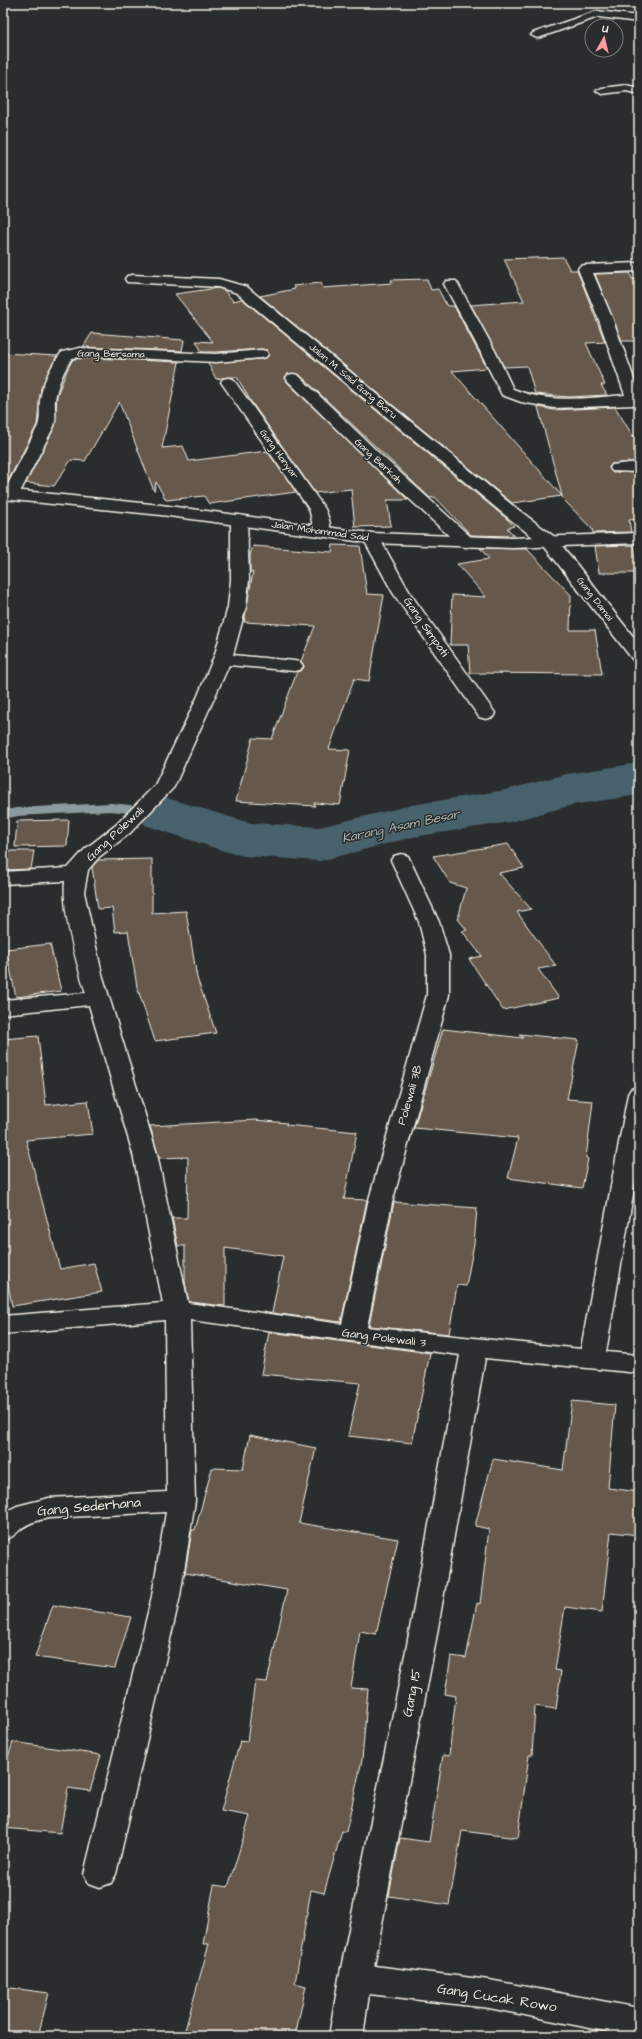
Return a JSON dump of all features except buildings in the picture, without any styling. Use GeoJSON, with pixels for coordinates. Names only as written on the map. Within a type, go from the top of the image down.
{"type":"FeatureCollection","features":[{"type":"Feature","properties":{"kind":"street"},"geometry":{"type":"LineString","coordinates":[[538,35],[597,14],[639,19]]}},
{"type":"Feature","properties":{"kind":"street"},"geometry":{"type":"LineString","coordinates":[[602,90],[626,88],[639,91]]}},
{"type":"Feature","properties":{"kind":"street"},"geometry":{"type":"LineString","coordinates":[[451,284],[474,328],[487,347],[507,392],[524,400],[539,402],[636,400],[585,268],[639,267]]}},
{"type":"Feature","properties":{"kind":"street","name":"Jalan M. Said Gang Baru"},"geometry":{"type":"LineString","coordinates":[[132,279],[219,283],[242,290],[289,327],[506,508],[550,542]]}},
{"type":"Feature","properties":{"kind":"street","name":"Gang Bersama"},"geometry":{"type":"LineString","coordinates":[[7,494],[46,426],[49,417],[47,405],[49,392],[67,355],[80,352],[92,352],[216,358],[261,354]]}},
{"type":"Feature","properties":{"kind":"street","name":"Gang Berkah"},"geometry":{"type":"LineString","coordinates":[[293,378],[378,462],[466,542]]}},
{"type":"Feature","properties":{"kind":"street","name":"Gang Hanyar"},"geometry":{"type":"LineString","coordinates":[[228,382],[317,509],[321,519],[322,531]]}},
{"type":"Feature","properties":{"kind":"street"},"geometry":{"type":"LineString","coordinates":[[618,468],[639,467]]}},
{"type":"Feature","properties":{"kind":"street","name":"Jalan Mohammad Said"},"geometry":{"type":"LineString","coordinates":[[7,494],[65,499],[239,520],[371,538],[466,542],[550,542],[639,538]]}},
{"type":"Feature","properties":{"kind":"street","name":"Gang Polewali"},"geometry":{"type":"LineString","coordinates":[[76,874],[92,853],[123,829],[164,787],[223,659],[237,607],[240,580],[239,520]]}},
{"type":"Feature","properties":{"kind":"street","name":"Gang Simpati"},"geometry":{"type":"LineString","coordinates":[[371,538],[402,593],[486,713]]}},
{"type":"Feature","properties":{"kind":"street","name":"Gang Damai"},"geometry":{"type":"LineString","coordinates":[[550,542],[639,656]]}},
{"type":"Feature","properties":{"kind":"street"},"geometry":{"type":"LineString","coordinates":[[223,659],[294,666]]}},
{"type":"Feature","properties":{"kind":"street","name":"Polewali 3B"},"geometry":{"type":"LineString","coordinates":[[353,1334],[380,1203],[438,995],[438,955],[429,922],[400,860]]}},
{"type":"Feature","properties":{"kind":"street"},"geometry":{"type":"LineString","coordinates":[[3,878],[76,874],[74,892],[77,912],[97,998],[145,1154],[177,1310],[181,1501],[166,1596],[100,1874]]}},
{"type":"Feature","properties":{"kind":"street"},"geometry":{"type":"LineString","coordinates":[[3,1007],[97,998]]}},
{"type":"Feature","properties":{"kind":"street"},"geometry":{"type":"LineString","coordinates":[[592,1359],[639,1094]]}},
{"type":"Feature","properties":{"kind":"street","name":"Gang Polewali 3"},"geometry":{"type":"LineString","coordinates":[[3,1325],[177,1310],[353,1334],[474,1348],[639,1364]]}},
{"type":"Feature","properties":{"kind":"street","name":"Gang 15"},"geometry":{"type":"LineString","coordinates":[[346,2036],[355,1978],[421,1645],[474,1348]]}},
{"type":"Feature","properties":{"kind":"street","name":"Gang Sederhana"},"geometry":{"type":"LineString","coordinates":[[3,1530],[12,1521],[27,1513],[49,1508],[74,1505],[181,1501]]}},
{"type":"Feature","properties":{"kind":"street","name":"Gang Cucak Rowo"},"geometry":{"type":"LineString","coordinates":[[355,1978],[490,1994],[639,2023]]}},
{"type":"Feature","properties":{"kind":"waterway","name":"Karang Asam Besar"},"geometry":{"type":"LineString","coordinates":[[164,813],[244,839],[320,844],[412,821],[510,806],[567,790],[639,779]]}},
{"type":"Feature","properties":{"kind":"waterway"},"geometry":{"type":"LineString","coordinates":[[3,815],[17,812],[111,807],[164,813]]}}]}
